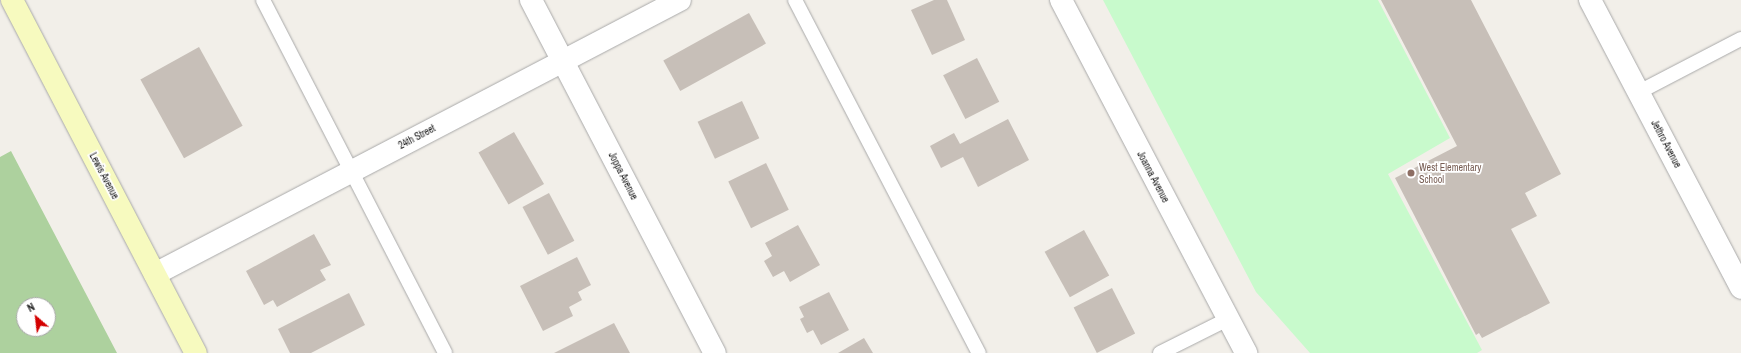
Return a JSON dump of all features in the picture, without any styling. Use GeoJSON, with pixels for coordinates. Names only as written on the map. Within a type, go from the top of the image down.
{"type":"FeatureCollection","features":[{"type":"Feature","properties":{"kind":"main road","name":"Lewis Avenue"},"geometry":{"type":"LineString","coordinates":[[12,0],[196,353]]}},
{"type":"Feature","properties":{"kind":"street","name":"Joppa Avenue"},"geometry":{"type":"LineString","coordinates":[[531,0],[715,353]]}},
{"type":"Feature","properties":{"kind":"street","name":"24th Street"},"geometry":{"type":"LineString","coordinates":[[155,274],[680,0]]}},
{"type":"Feature","properties":{"kind":"street","name":"Joanna Avenue"},"geometry":{"type":"LineString","coordinates":[[1061,0],[1246,353]]}},
{"type":"Feature","properties":{"kind":"street","name":"Jethro Avenue"},"geometry":{"type":"LineString","coordinates":[[1590,0],[1741,288]]}},
{"type":"Feature","properties":{"kind":"lane"},"geometry":{"type":"LineString","coordinates":[[263,0],[445,353]]}},
{"type":"Feature","properties":{"kind":"lane"},"geometry":{"type":"LineString","coordinates":[[796,0],[980,353]]}},
{"type":"Feature","properties":{"kind":"lane"},"geometry":{"type":"LineString","coordinates":[[1639,92],[1741,39]]}},
{"type":"Feature","properties":{"kind":"lane"},"geometry":{"type":"LineString","coordinates":[[1160,353],[1228,319]]}},
{"type":"Feature","properties":{"kind":"green space"},"geometry":{"type":"Polygon","coordinates":[[[1103,0],[1378,0],[1450,138],[1388,174],[1482,350],[1477,353],[1310,353],[1256,292],[1103,0]]]}},
{"type":"Feature","properties":{"kind":"green space"},"geometry":{"type":"Polygon","coordinates":[[[11,151],[117,353],[0,353],[0,157],[11,151]]]}},
{"type":"Feature","properties":{"kind":"building"},"geometry":{"type":"Polygon","coordinates":[[[934,0],[947,0],[965,40],[932,55],[911,10],[934,0]]]}},
{"type":"Feature","properties":{"kind":"building"},"geometry":{"type":"Polygon","coordinates":[[[1381,0],[1471,0],[1561,174],[1525,193],[1537,216],[1511,229],[1550,303],[1482,338],[1479,333],[1476,335],[1395,178],[1457,146],[1381,0]]]}},
{"type":"Feature","properties":{"kind":"building"},"geometry":{"type":"Polygon","coordinates":[[[749,13],[766,44],[680,91],[663,61],[749,13]]]}},
{"type":"Feature","properties":{"kind":"building"},"geometry":{"type":"Polygon","coordinates":[[[199,47],[243,126],[184,158],[140,79],[199,47]]]}},
{"type":"Feature","properties":{"kind":"building"},"geometry":{"type":"Polygon","coordinates":[[[977,58],[999,102],[965,119],[943,75],[977,58]]]}},
{"type":"Feature","properties":{"kind":"building"},"geometry":{"type":"Polygon","coordinates":[[[742,101],[759,138],[715,159],[698,122],[742,101]]]}},
{"type":"Feature","properties":{"kind":"building"},"geometry":{"type":"Polygon","coordinates":[[[1008,119],[1029,160],[978,187],[963,157],[941,168],[930,146],[954,133],[960,144],[1008,119]]]}},
{"type":"Feature","properties":{"kind":"building"},"geometry":{"type":"Polygon","coordinates":[[[514,132],[544,184],[508,204],[478,153],[514,132]]]}},
{"type":"Feature","properties":{"kind":"building"},"geometry":{"type":"Polygon","coordinates":[[[766,163],[789,210],[751,228],[728,181],[766,163]]]}},
{"type":"Feature","properties":{"kind":"building"},"geometry":{"type":"Polygon","coordinates":[[[549,193],[574,241],[548,255],[523,207],[549,193]]]}},
{"type":"Feature","properties":{"kind":"building"},"geometry":{"type":"Polygon","coordinates":[[[798,225],[820,265],[790,282],[784,271],[773,277],[764,261],[772,256],[765,243],[798,225]]]}},
{"type":"Feature","properties":{"kind":"building"},"geometry":{"type":"Polygon","coordinates":[[[1084,230],[1109,275],[1070,297],[1045,252],[1084,230]]]}},
{"type":"Feature","properties":{"kind":"building"},"geometry":{"type":"Polygon","coordinates":[[[314,234],[331,265],[320,270],[326,280],[277,307],[273,300],[264,305],[246,271],[314,234]]]}},
{"type":"Feature","properties":{"kind":"building"},"geometry":{"type":"Polygon","coordinates":[[[577,257],[591,285],[578,292],[582,300],[569,307],[573,316],[543,331],[520,286],[577,257]]]}},
{"type":"Feature","properties":{"kind":"building"},"geometry":{"type":"Polygon","coordinates":[[[1112,288],[1135,333],[1097,353],[1074,308],[1112,288]]]}},
{"type":"Feature","properties":{"kind":"building"},"geometry":{"type":"Polygon","coordinates":[[[829,292],[849,330],[821,345],[813,330],[807,333],[800,319],[804,317],[799,307],[829,292]]]}},
{"type":"Feature","properties":{"kind":"building"},"geometry":{"type":"Polygon","coordinates":[[[349,293],[365,325],[311,353],[290,353],[278,329],[349,293]]]}},
{"type":"Feature","properties":{"kind":"building"},"geometry":{"type":"Polygon","coordinates":[[[614,323],[630,353],[554,353],[614,323]]]}},
{"type":"Feature","properties":{"kind":"building"},"geometry":{"type":"Polygon","coordinates":[[[864,338],[873,353],[838,353],[864,338]]]}},
{"type":"Feature","properties":{"kind":"place","name":"West Elementary School"},"geometry":{"type":"Point","coordinates":[1411,173]}}]}
